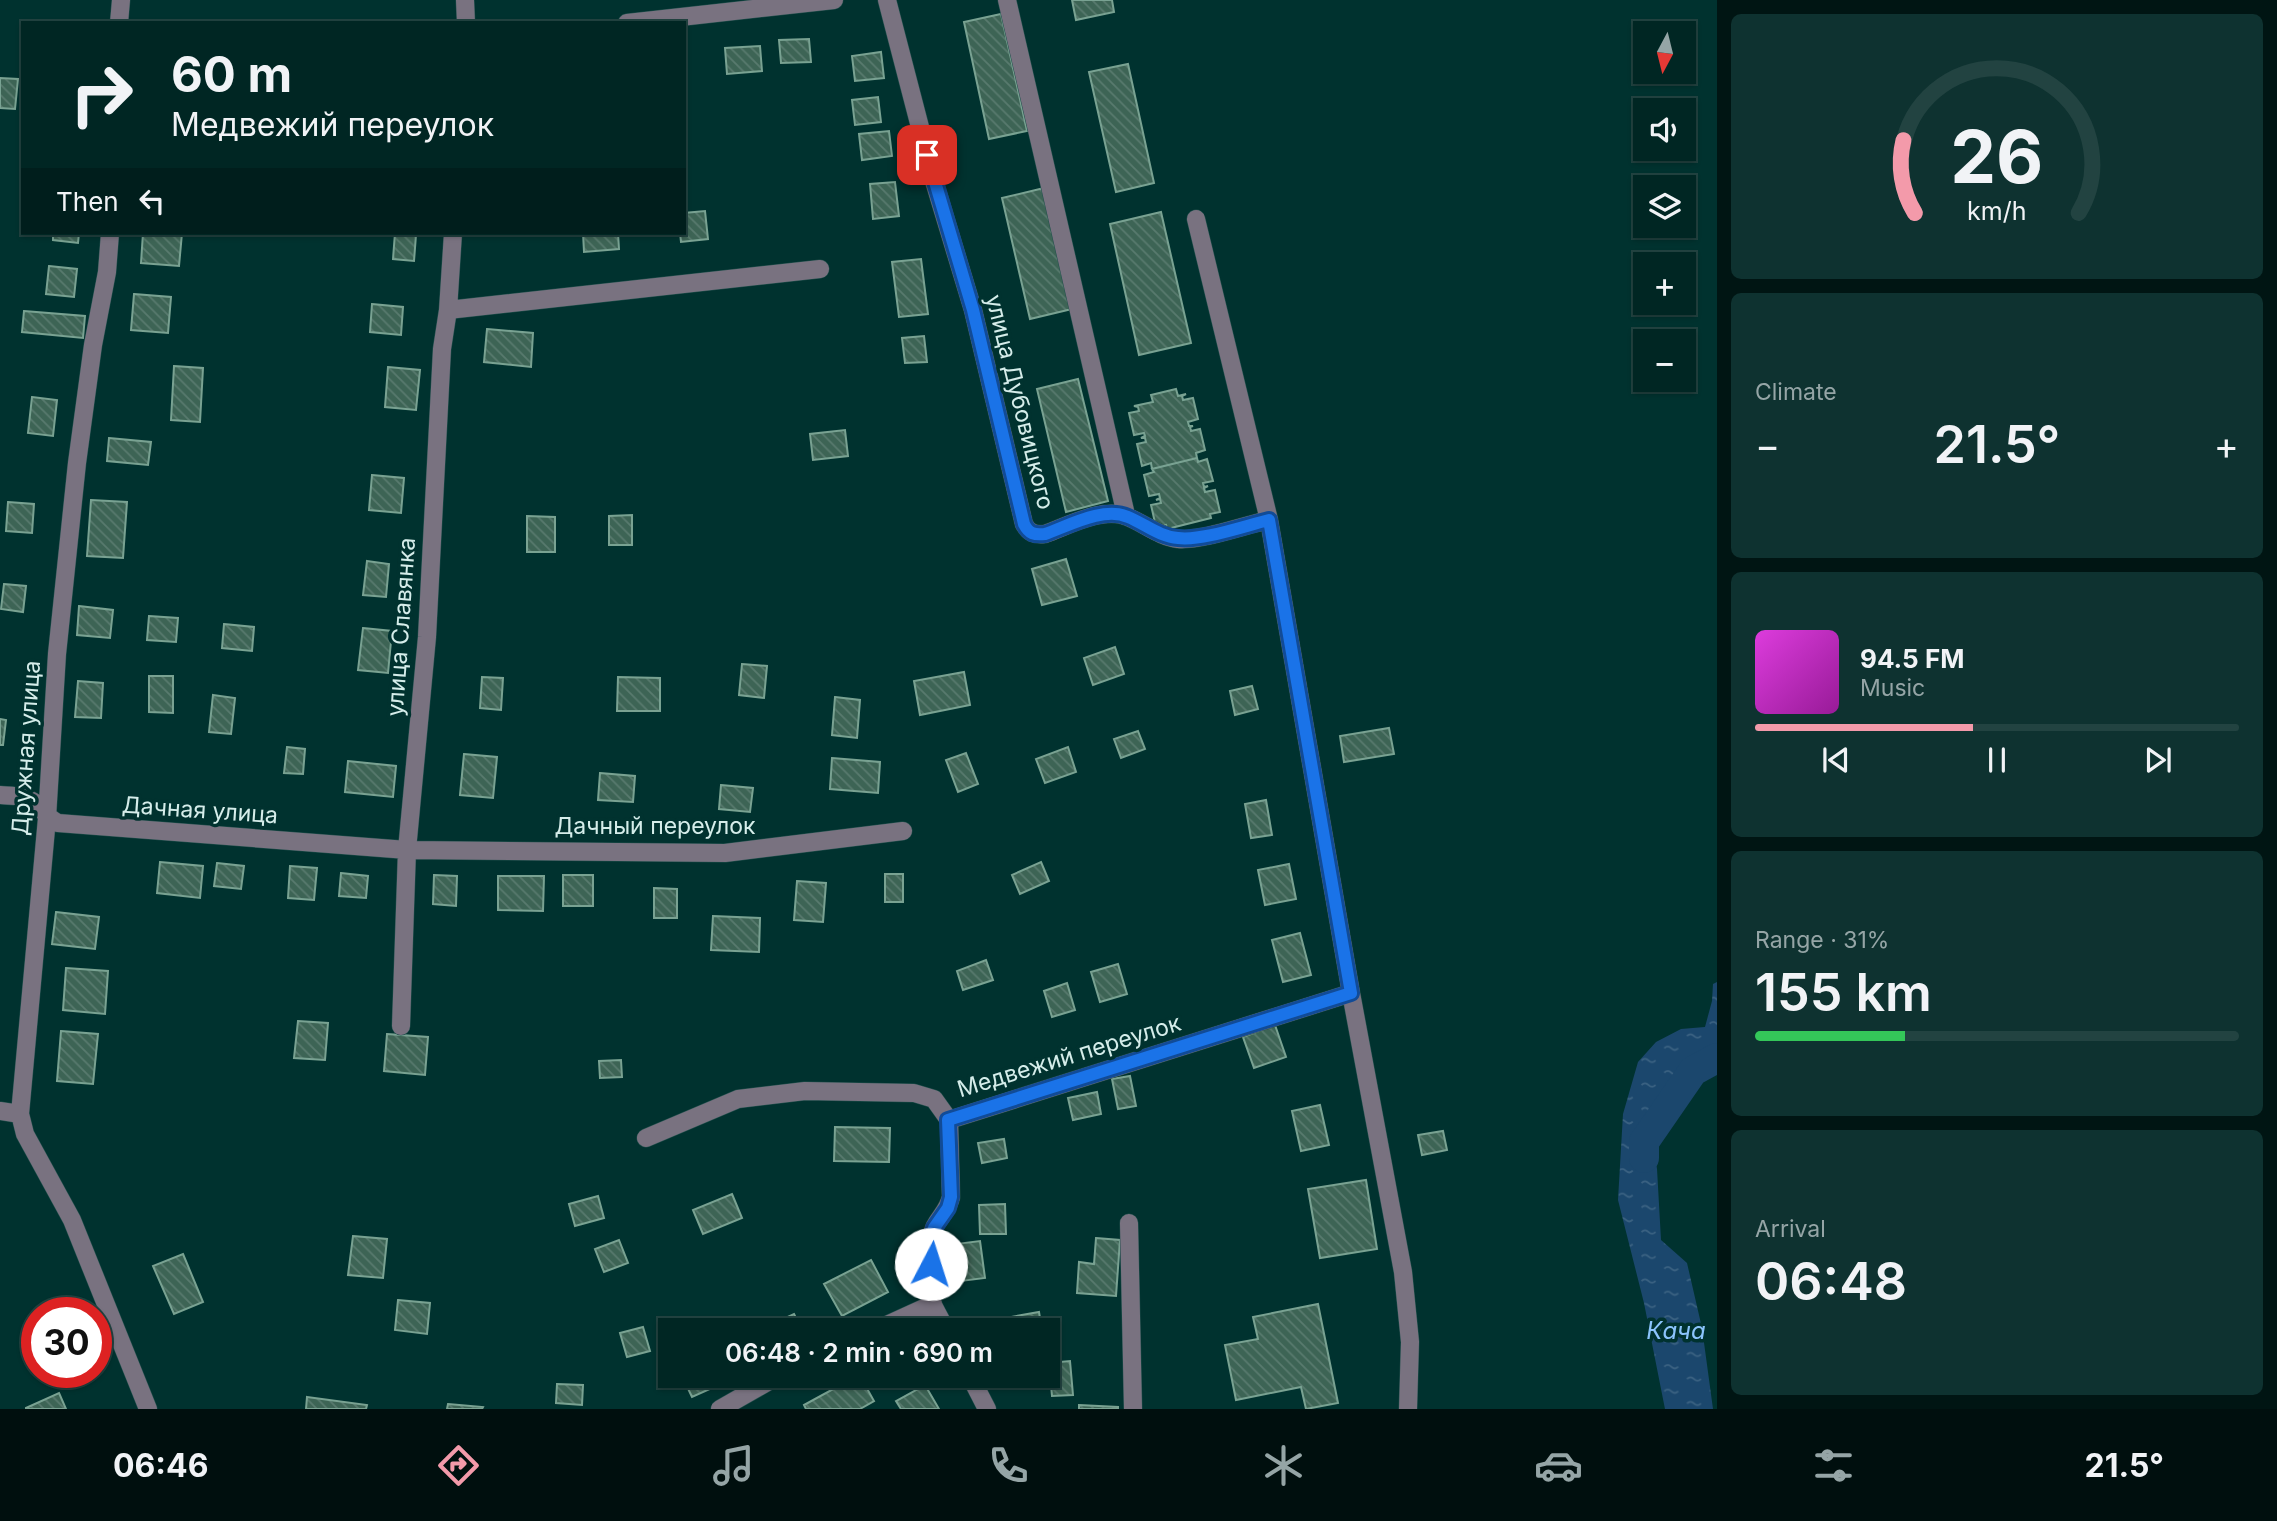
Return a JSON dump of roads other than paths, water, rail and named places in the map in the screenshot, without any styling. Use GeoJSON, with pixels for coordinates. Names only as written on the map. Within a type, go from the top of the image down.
{"type":"FeatureCollection","features":[{"type":"Feature","properties":{"kind":"street"},"geometry":{"type":"LineString","coordinates":[[119,21],[121,0]]}},
{"type":"Feature","properties":{"kind":"street"},"geometry":{"type":"LineString","coordinates":[[466,0],[466,21]]}},
{"type":"Feature","properties":{"kind":"street"},"geometry":{"type":"LineString","coordinates":[[644,21],[834,0]]}},
{"type":"Feature","properties":{"kind":"street","name":"улица Дубовицкого"},"geometry":{"type":"LineString","coordinates":[[887,0],[934,181],[973,310],[1024,524],[1028,531],[1035,535],[1099,515],[1126,515]]}},
{"type":"Feature","properties":{"kind":"street"},"geometry":{"type":"LineString","coordinates":[[1007,0],[1126,515],[1162,534],[1176,538],[1191,538],[1269,520]]}},
{"type":"Feature","properties":{"kind":"street"},"geometry":{"type":"LineString","coordinates":[[1196,219],[1269,520],[1402,1272],[1410,1342],[1408,1409]]}},
{"type":"Feature","properties":{"kind":"street","name":"Дружная улица"},"geometry":{"type":"LineString","coordinates":[[110,235],[107,272],[93,345],[77,463],[57,654],[47,818],[20,1114],[25,1134],[72,1220],[148,1409]]}},
{"type":"Feature","properties":{"kind":"street","name":"улица Славянка"},"geometry":{"type":"LineString","coordinates":[[401,1026],[407,850],[427,637],[442,349],[448,310],[453,235]]}},
{"type":"Feature","properties":{"kind":"street"},"geometry":{"type":"LineString","coordinates":[[448,310],[820,269]]}},
{"type":"Feature","properties":{"kind":"street","name":"Дачная улица"},"geometry":{"type":"LineString","coordinates":[[0,795],[24,797],[35,803],[47,818],[58,823],[407,850]]}},
{"type":"Feature","properties":{"kind":"street","name":"Дачный переулок"},"geometry":{"type":"LineString","coordinates":[[407,850],[725,853],[903,831]]}},
{"type":"Feature","properties":{"kind":"street","name":"Медвежий переулок"},"geometry":{"type":"LineString","coordinates":[[646,1138],[738,1099],[805,1091],[915,1093],[934,1099],[948,1120],[1351,993]]}},
{"type":"Feature","properties":{"kind":"street"},"geometry":{"type":"LineString","coordinates":[[0,1111],[20,1114]]}},
{"type":"Feature","properties":{"kind":"street"},"geometry":{"type":"LineString","coordinates":[[940,1318],[930,1290],[932,1238],[934,1228],[948,1208],[951,1197],[948,1120]]}},
{"type":"Feature","properties":{"kind":"street"},"geometry":{"type":"LineString","coordinates":[[1129,1223],[1133,1409]]}},
{"type":"Feature","properties":{"kind":"street"},"geometry":{"type":"LineString","coordinates":[[902,1318],[933,1304]]}},
{"type":"Feature","properties":{"kind":"street"},"geometry":{"type":"LineString","coordinates":[[720,1409],[757,1388]]}},
{"type":"Feature","properties":{"kind":"street"},"geometry":{"type":"LineString","coordinates":[[976,1388],[987,1409]]}},
{"type":"Feature","properties":{"kind":"water","name":"Кача"},"geometry":{"type":"Polygon","coordinates":[[[1717,982],[1717,1044],[1683,1066],[1663,1100],[1653,1143],[1661,1240],[1687,1263],[1702,1328],[1713,1409],[1665,1409],[1644,1303],[1618,1200],[1623,1114],[1638,1062],[1656,1042],[1681,1029],[1705,1027],[1712,1001],[1713,984],[1717,982]]]}},
{"type":"Feature","properties":{"kind":"waterway","name":"Кача"},"geometry":{"type":"LineString","coordinates":[[1644,1158],[1644,1142],[1693,1071],[1717,1058]]}}]}
